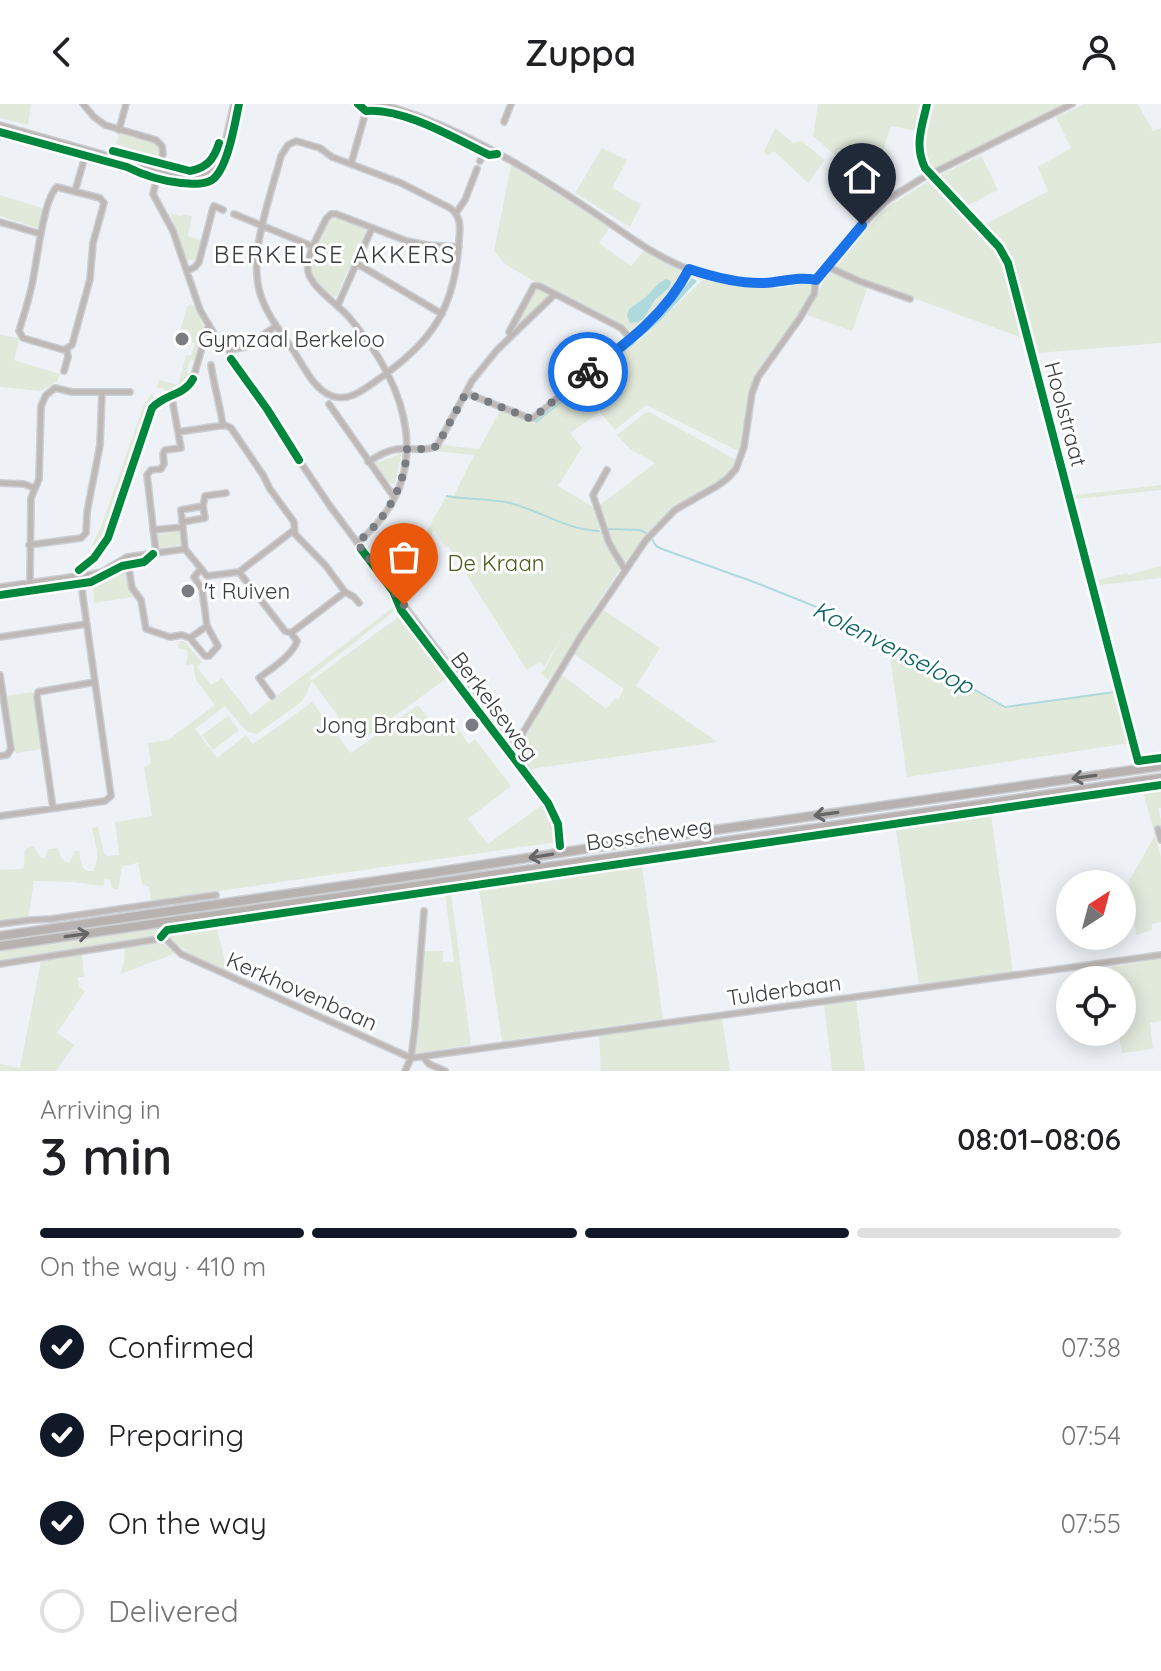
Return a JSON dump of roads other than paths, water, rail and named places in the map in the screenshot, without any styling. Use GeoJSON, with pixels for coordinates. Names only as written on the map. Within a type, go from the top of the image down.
{"type":"FeatureCollection","features":[{"type":"Feature","properties":{"kind":"main road","name":"Bosscheweg"},"geometry":{"type":"LineString","coordinates":[[0,936],[1161,766]]}},
{"type":"Feature","properties":{"kind":"main road","name":"Bosscheweg"},"geometry":{"type":"LineString","coordinates":[[0,946],[1161,778]]}},
{"type":"Feature","properties":{"kind":"street","name":"Berkelseweg"},"geometry":{"type":"LineString","coordinates":[[83,104],[100,122],[160,143],[163,150],[153,194],[173,231],[208,326],[229,350],[233,362],[357,543],[532,777]]}},
{"type":"Feature","properties":{"kind":"street"},"geometry":{"type":"LineString","coordinates":[[119,130],[126,104]]}},
{"type":"Feature","properties":{"kind":"street"},"geometry":{"type":"LineString","coordinates":[[0,125],[187,178],[200,176],[212,169],[220,158],[234,104]]}},
{"type":"Feature","properties":{"kind":"street"},"geometry":{"type":"LineString","coordinates":[[351,164],[365,106],[378,104],[437,124],[486,148],[563,193],[638,244],[689,269],[746,282],[816,280]]}},
{"type":"Feature","properties":{"kind":"street"},"geometry":{"type":"LineString","coordinates":[[504,122],[511,104]]}},
{"type":"Feature","properties":{"kind":"street","name":"Hoolstraat"},"geometry":{"type":"LineString","coordinates":[[927,104],[918,149],[925,168],[999,247],[1008,263],[1098,606]]}},
{"type":"Feature","properties":{"kind":"street"},"geometry":{"type":"LineString","coordinates":[[510,748],[521,736],[568,657],[646,540],[670,514],[727,479],[736,469],[744,447],[755,383],[800,318],[814,294],[816,280],[877,208],[931,173],[1072,104]]}},
{"type":"Feature","properties":{"kind":"street"},"geometry":{"type":"LineString","coordinates":[[302,142],[351,164],[407,185],[456,213],[460,225],[459,247],[453,287],[442,314],[416,350],[354,395],[339,398],[330,396],[316,385],[276,326],[262,300],[256,277],[257,252],[281,156],[288,145],[302,142]]}},
{"type":"Feature","properties":{"kind":"street"},"geometry":{"type":"LineString","coordinates":[[480,161],[486,148]]}},
{"type":"Feature","properties":{"kind":"street"},"geometry":{"type":"LineString","coordinates":[[75,191],[87,150]]}},
{"type":"Feature","properties":{"kind":"street"},"geometry":{"type":"LineString","coordinates":[[456,213],[465,200],[477,169]]}},
{"type":"Feature","properties":{"kind":"street"},"geometry":{"type":"LineString","coordinates":[[57,187],[100,198],[104,206],[93,243],[90,279],[72,345],[67,350],[27,340],[19,331],[32,287],[52,191],[57,187]]}},
{"type":"Feature","properties":{"kind":"street"},"geometry":{"type":"LineString","coordinates":[[187,271],[199,262],[214,206],[223,210]]}},
{"type":"Feature","properties":{"kind":"street"},"geometry":{"type":"LineString","coordinates":[[234,214],[314,247]]}},
{"type":"Feature","properties":{"kind":"street"},"geometry":{"type":"LineString","coordinates":[[357,543],[380,521],[394,497],[404,469],[407,449],[403,410],[387,373],[367,341],[338,305],[315,284],[309,276],[307,264],[331,214],[407,241],[459,247]]}},
{"type":"Feature","properties":{"kind":"street"},"geometry":{"type":"LineString","coordinates":[[0,222],[42,234]]}},
{"type":"Feature","properties":{"kind":"street"},"geometry":{"type":"LineString","coordinates":[[338,305],[372,228]]}},
{"type":"Feature","properties":{"kind":"street"},"geometry":{"type":"LineString","coordinates":[[356,263],[442,314]]}},
{"type":"Feature","properties":{"kind":"street"},"geometry":{"type":"LineString","coordinates":[[828,267],[910,299]]}},
{"type":"Feature","properties":{"kind":"street"},"geometry":{"type":"LineString","coordinates":[[466,393],[533,418],[631,339],[660,311],[689,269]]}},
{"type":"Feature","properties":{"kind":"street"},"geometry":{"type":"LineString","coordinates":[[511,336],[509,332],[534,286],[539,286],[621,328],[631,339]]}},
{"type":"Feature","properties":{"kind":"street"},"geometry":{"type":"LineString","coordinates":[[368,462],[394,450],[437,446],[466,393],[497,350],[555,294]]}},
{"type":"Feature","properties":{"kind":"street"},"geometry":{"type":"LineString","coordinates":[[193,379],[208,326]]}},
{"type":"Feature","properties":{"kind":"street"},"geometry":{"type":"LineString","coordinates":[[229,350],[249,345],[276,326]]}},
{"type":"Feature","properties":{"kind":"street"},"geometry":{"type":"LineString","coordinates":[[64,371],[67,350]]}},
{"type":"Feature","properties":{"kind":"street"},"geometry":{"type":"LineString","coordinates":[[211,365],[223,426]]}},
{"type":"Feature","properties":{"kind":"street"},"geometry":{"type":"LineString","coordinates":[[30,583],[31,498],[39,479],[43,400],[55,388],[72,392],[130,392]]}},
{"type":"Feature","properties":{"kind":"street"},"geometry":{"type":"LineString","coordinates":[[29,545],[81,538],[86,533],[100,445],[102,392]]}},
{"type":"Feature","properties":{"kind":"street"},"geometry":{"type":"LineString","coordinates":[[156,553],[148,472],[161,469],[165,450],[181,448],[172,399]]}},
{"type":"Feature","properties":{"kind":"street"},"geometry":{"type":"LineString","coordinates":[[329,404],[394,497]]}},
{"type":"Feature","properties":{"kind":"street"},"geometry":{"type":"LineString","coordinates":[[178,432],[223,426],[231,428],[294,522],[298,539],[326,566],[345,592],[359,603]]}},
{"type":"Feature","properties":{"kind":"street"},"geometry":{"type":"LineString","coordinates":[[607,470],[593,495],[609,543],[625,570]]}},
{"type":"Feature","properties":{"kind":"street"},"geometry":{"type":"LineString","coordinates":[[0,483],[24,484],[34,488]]}},
{"type":"Feature","properties":{"kind":"street"},"geometry":{"type":"LineString","coordinates":[[153,530],[205,518],[205,496],[226,493]]}},
{"type":"Feature","properties":{"kind":"street"},"geometry":{"type":"LineString","coordinates":[[203,506],[181,510],[185,549],[207,576],[239,572],[295,529]]}},
{"type":"Feature","properties":{"kind":"street"},"geometry":{"type":"LineString","coordinates":[[0,587],[102,572],[127,557],[185,549]]}},
{"type":"Feature","properties":{"kind":"street"},"geometry":{"type":"LineString","coordinates":[[127,557],[132,588],[141,600],[146,629],[170,637],[182,635],[190,638],[201,653],[209,656],[218,646],[207,626],[202,589],[194,577],[201,569]]}},
{"type":"Feature","properties":{"kind":"street"},"geometry":{"type":"LineString","coordinates":[[239,572],[285,631],[297,641],[281,661],[259,678],[272,696]]}},
{"type":"Feature","properties":{"kind":"street"},"geometry":{"type":"LineString","coordinates":[[0,816],[105,801],[111,796],[80,576]]}},
{"type":"Feature","properties":{"kind":"street"},"geometry":{"type":"LineString","coordinates":[[291,633],[345,592]]}},
{"type":"Feature","properties":{"kind":"street"},"geometry":{"type":"LineString","coordinates":[[0,637],[87,624]]}},
{"type":"Feature","properties":{"kind":"street"},"geometry":{"type":"LineString","coordinates":[[190,638],[207,626]]}},
{"type":"Feature","properties":{"kind":"street"},"geometry":{"type":"LineString","coordinates":[[0,675],[10,753],[0,756]]}},
{"type":"Feature","properties":{"kind":"street"},"geometry":{"type":"LineString","coordinates":[[53,808],[38,692],[95,682]]}},
{"type":"Feature","properties":{"kind":"street"},"geometry":{"type":"LineString","coordinates":[[1158,829],[1161,840]]}},
{"type":"Feature","properties":{"kind":"street"},"geometry":{"type":"LineString","coordinates":[[0,924],[216,895]]}},
{"type":"Feature","properties":{"kind":"street"},"geometry":{"type":"LineString","coordinates":[[405,1071],[411,1058],[424,911]]}},
{"type":"Feature","properties":{"kind":"street","name":"Kerkhovenbaan"},"geometry":{"type":"LineString","coordinates":[[0,964],[161,937],[181,954],[411,1058]]}},
{"type":"Feature","properties":{"kind":"street","name":"Tulderbaan"},"geometry":{"type":"LineString","coordinates":[[411,1058],[1161,955]]}},
{"type":"Feature","properties":{"kind":"street"},"geometry":{"type":"LineString","coordinates":[[423,1058],[445,1071]]}},
{"type":"Feature","properties":{"kind":"water"},"geometry":{"type":"Polygon","coordinates":[[[692,278],[697,281],[661,320],[640,338],[663,315],[692,278]]]}},
{"type":"Feature","properties":{"kind":"water"},"geometry":{"type":"Polygon","coordinates":[[[666,279],[671,281],[670,287],[655,300],[643,319],[630,323],[627,316],[629,309],[666,279]]]}},
{"type":"Feature","properties":{"kind":"waterway"},"geometry":{"type":"LineString","coordinates":[[536,422],[635,342]]}},
{"type":"Feature","properties":{"kind":"waterway","name":"Kolenvenseloop"},"geometry":{"type":"LineString","coordinates":[[447,496],[510,503],[565,524],[599,531]]}},
{"type":"Feature","properties":{"kind":"waterway","name":"Kolenvenseloop"},"geometry":{"type":"LineString","coordinates":[[608,529],[646,533]]}},
{"type":"Feature","properties":{"kind":"waterway","name":"Kolenvenseloop"},"geometry":{"type":"LineString","coordinates":[[652,539],[662,549],[839,616],[1005,707],[1115,692],[1122,720]]}},
{"type":"Feature","properties":{"kind":"waterway","name":"Kolenvenseloop"},"geometry":{"type":"LineString","coordinates":[[1124,727],[1132,757]]}},
{"type":"Feature","properties":{"kind":"waterway","name":"Kolenvenseloop"},"geometry":{"type":"LineString","coordinates":[[1143,755],[1161,753]]}},
{"type":"Feature","properties":{"kind":"place","name":"Gymzaal Berkeloo"},"geometry":{"type":"Point","coordinates":[182,339]}},
{"type":"Feature","properties":{"kind":"place","name":"'t Ruiven"},"geometry":{"type":"Point","coordinates":[188,591]}},
{"type":"Feature","properties":{"kind":"place","name":"Jong Brabant"},"geometry":{"type":"Point","coordinates":[472,725]}},
{"type":"Feature","properties":{"kind":"district","name":"BERKELSE AKKERS"},"geometry":{"type":"Point","coordinates":[335,255]}},
{"type":"Feature","properties":{"kind":"park label","name":"De Kraan"},"geometry":{"type":"Point","coordinates":[496,563]}}]}
